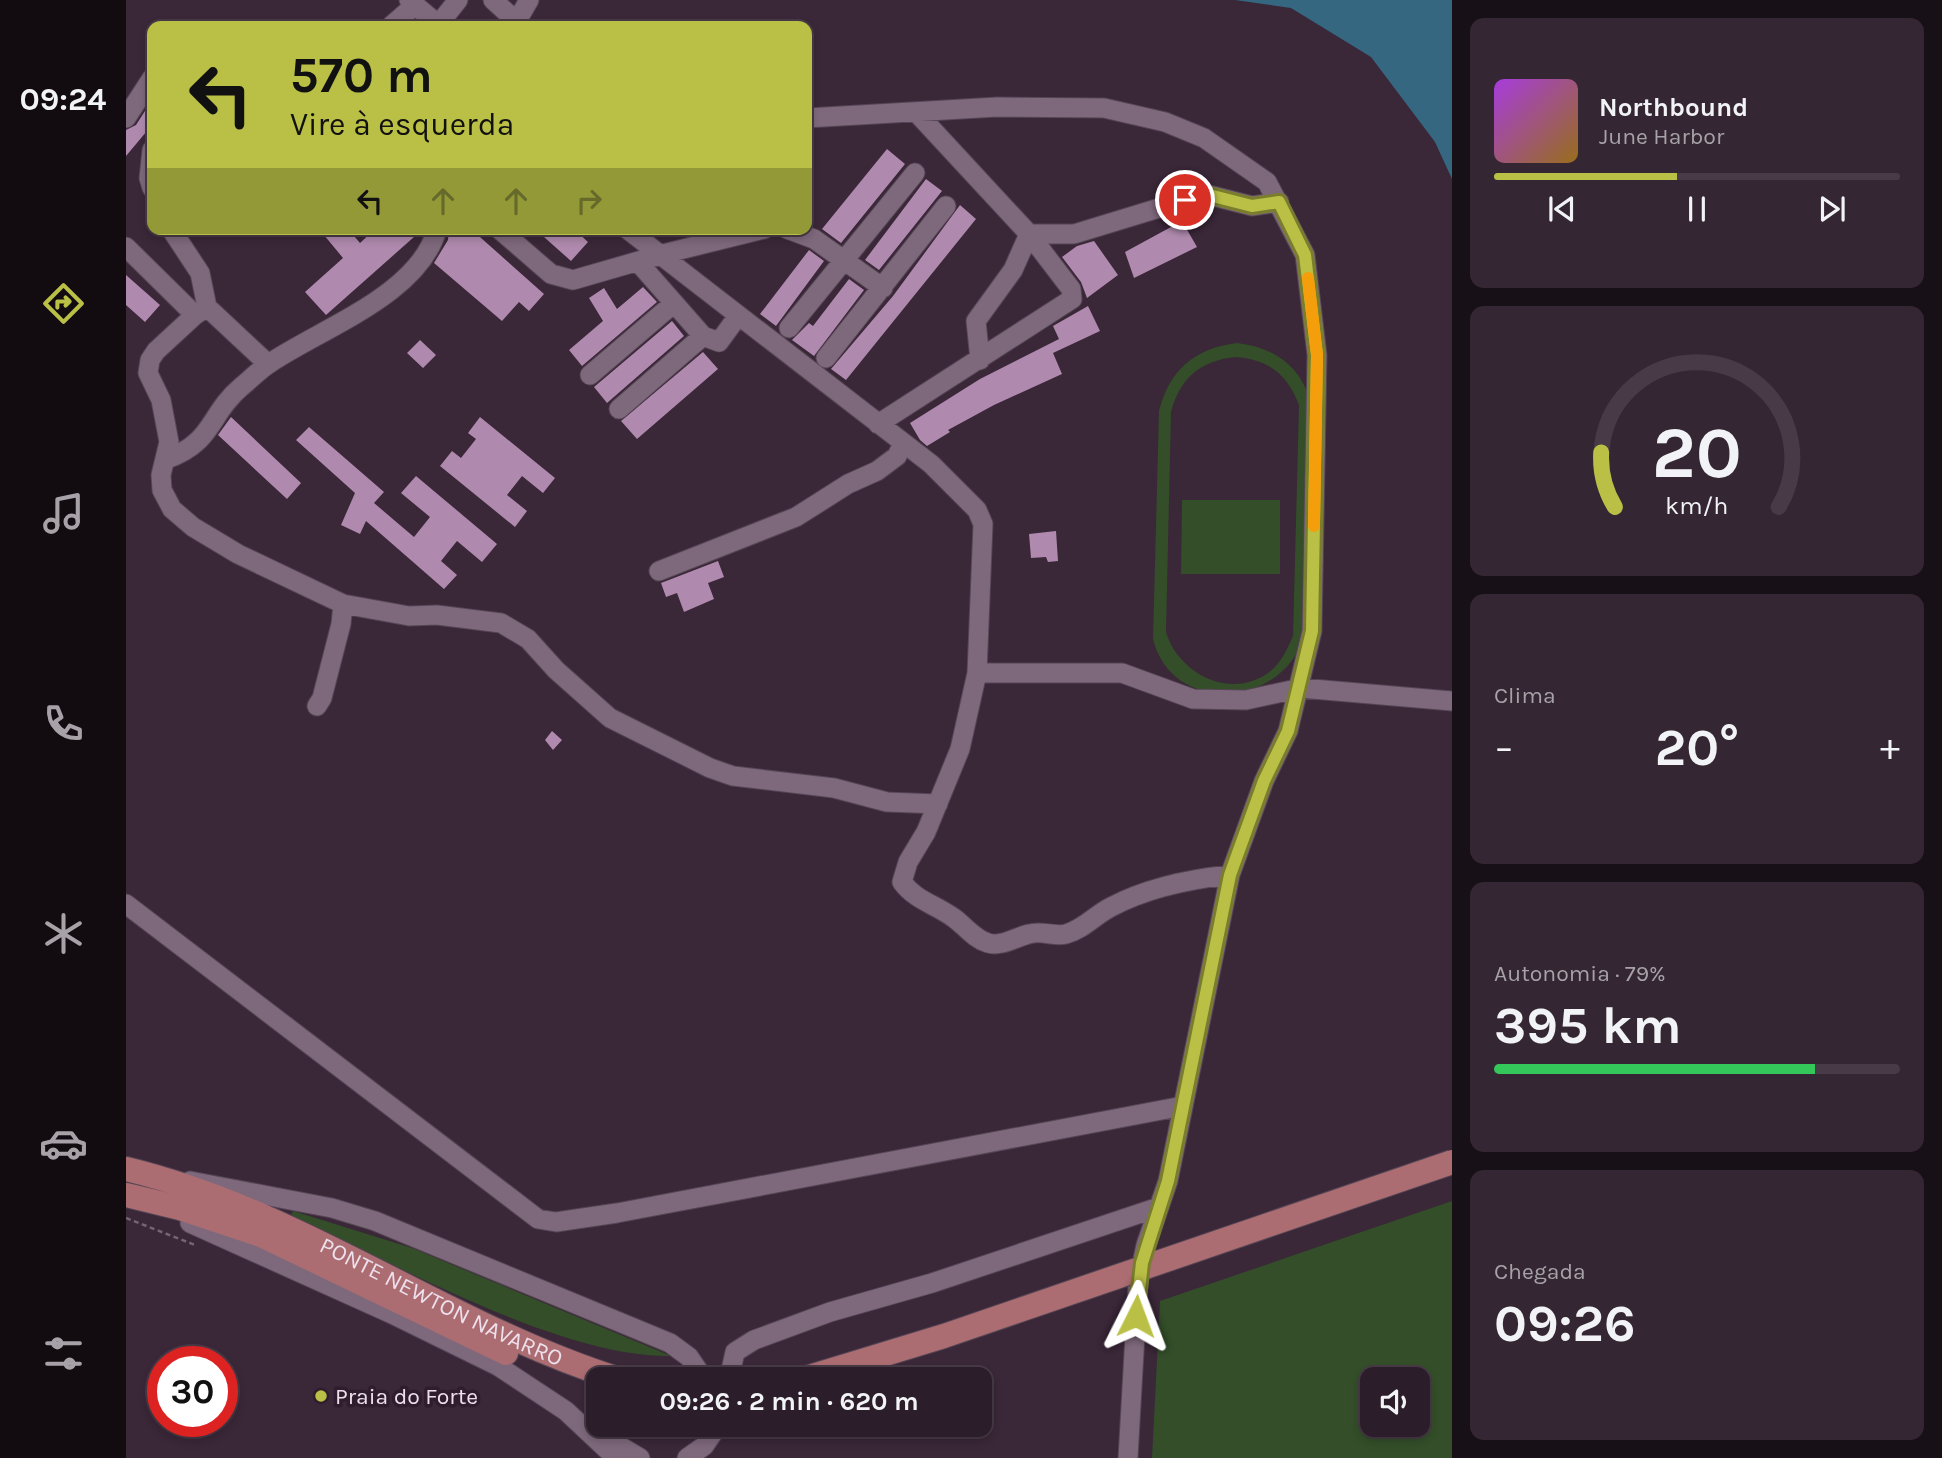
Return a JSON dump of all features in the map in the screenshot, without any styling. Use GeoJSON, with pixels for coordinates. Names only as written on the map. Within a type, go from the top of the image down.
{"type":"FeatureCollection","features":[{"type":"Feature","properties":{"kind":"main road"},"geometry":{"type":"LineString","coordinates":[[842,1367],[944,1336],[1452,1162]]}},
{"type":"Feature","properties":{"kind":"main road"},"geometry":{"type":"LineString","coordinates":[[883,1367],[1452,1171]]}},
{"type":"Feature","properties":{"kind":"main road"},"geometry":{"type":"LineString","coordinates":[[137,1172],[265,1226]]}},
{"type":"Feature","properties":{"kind":"main road"},"geometry":{"type":"LineString","coordinates":[[126,1195],[265,1226]]}},
{"type":"Feature","properties":{"kind":"main road","name":"PONTE NEWTON NAVARRO"},"geometry":{"type":"LineString","coordinates":[[265,1226],[317,1238],[492,1329],[586,1368]]}},
{"type":"Feature","properties":{"kind":"main road","name":"PONTE NEWTON NAVARRO"},"geometry":{"type":"LineString","coordinates":[[265,1226],[481,1342],[586,1386]]}},
{"type":"Feature","properties":{"kind":"street"},"geometry":{"type":"LineString","coordinates":[[443,21],[458,0]]}},
{"type":"Feature","properties":{"kind":"street"},"geometry":{"type":"LineString","coordinates":[[493,0],[513,21]]}},
{"type":"Feature","properties":{"kind":"street"},"geometry":{"type":"LineString","coordinates":[[516,21],[529,0]]}},
{"type":"Feature","properties":{"kind":"street"},"geometry":{"type":"LineString","coordinates":[[396,21],[412,3],[433,21]]}},
{"type":"Feature","properties":{"kind":"street"},"geometry":{"type":"LineString","coordinates":[[126,117],[147,86]]}},
{"type":"Feature","properties":{"kind":"street"},"geometry":{"type":"LineString","coordinates":[[812,118],[997,107],[1104,108],[1137,114],[1204,138],[1267,182],[1305,255],[1317,355],[1312,631],[1301,688],[1288,731],[1264,781],[1230,875],[1168,1181],[1146,1245],[1138,1282],[1128,1458]]}},
{"type":"Feature","properties":{"kind":"street"},"geometry":{"type":"LineString","coordinates":[[878,424],[1072,299],[1071,289],[1029,234],[917,113]]}},
{"type":"Feature","properties":{"kind":"street"},"geometry":{"type":"LineString","coordinates":[[789,328],[915,173]]}},
{"type":"Feature","properties":{"kind":"street"},"geometry":{"type":"LineString","coordinates":[[1029,234],[1074,234],[1205,194],[1252,206],[1279,202]]}},
{"type":"Feature","properties":{"kind":"street"},"geometry":{"type":"LineString","coordinates":[[826,358],[946,206]]}},
{"type":"Feature","properties":{"kind":"street"},"geometry":{"type":"LineString","coordinates":[[980,360],[976,321],[1013,270],[1029,234]]}},
{"type":"Feature","properties":{"kind":"street"},"geometry":{"type":"LineString","coordinates":[[175,235],[200,273],[201,311],[150,360],[148,373],[161,400],[168,435],[167,459],[161,475],[162,490],[172,509],[193,527],[238,554],[343,604],[410,616],[451,616],[501,623],[528,639],[556,670],[610,718],[670,751],[722,772],[797,786],[834,788],[887,802],[938,804]]}},
{"type":"Feature","properties":{"kind":"street"},"geometry":{"type":"LineString","coordinates":[[167,459],[194,446],[236,391],[268,364],[392,290],[426,256],[435,235]]}},
{"type":"Feature","properties":{"kind":"street"},"geometry":{"type":"LineString","coordinates":[[506,235],[551,274],[573,280],[740,235]]}},
{"type":"Feature","properties":{"kind":"street"},"geometry":{"type":"LineString","coordinates":[[636,235],[931,464],[977,510],[983,524],[977,673],[960,749],[926,832],[908,862],[902,882],[912,895],[954,918],[968,932],[988,943],[1002,943],[1042,931],[1062,935],[1082,928],[1111,907],[1149,892],[1196,879],[1230,875]]}},
{"type":"Feature","properties":{"kind":"street"},"geometry":{"type":"LineString","coordinates":[[803,235],[845,259],[883,288]]}},
{"type":"Feature","properties":{"kind":"street"},"geometry":{"type":"LineString","coordinates":[[126,247],[268,364]]}},
{"type":"Feature","properties":{"kind":"street"},"geometry":{"type":"LineString","coordinates":[[638,262],[703,336],[719,342],[738,316]]}},
{"type":"Feature","properties":{"kind":"street"},"geometry":{"type":"LineString","coordinates":[[590,375],[673,304]]}},
{"type":"Feature","properties":{"kind":"street"},"geometry":{"type":"LineString","coordinates":[[620,409],[703,336]]}},
{"type":"Feature","properties":{"kind":"street"},"geometry":{"type":"LineString","coordinates":[[659,570],[796,517],[848,484],[877,471],[897,456],[903,443]]}},
{"type":"Feature","properties":{"kind":"street"},"geometry":{"type":"LineString","coordinates":[[317,706],[341,624],[343,604]]}},
{"type":"Feature","properties":{"kind":"street"},"geometry":{"type":"LineString","coordinates":[[977,673],[1122,673],[1193,699],[1246,700],[1301,688],[1452,701]]}},
{"type":"Feature","properties":{"kind":"street"},"geometry":{"type":"LineString","coordinates":[[126,904],[538,1219],[556,1222],[617,1213],[1183,1106]]}},
{"type":"Feature","properties":{"kind":"street"},"geometry":{"type":"LineString","coordinates":[[137,1172],[332,1208],[417,1236],[670,1343],[689,1357],[696,1367]]}},
{"type":"Feature","properties":{"kind":"street"},"geometry":{"type":"LineString","coordinates":[[126,1202],[220,1234],[498,1366],[639,1458]]}},
{"type":"Feature","properties":{"kind":"street"},"geometry":{"type":"LineString","coordinates":[[732,1367],[735,1352],[754,1340],[830,1312],[932,1283],[1159,1206]]}},
{"type":"Feature","properties":{"kind":"street"},"geometry":{"type":"LineString","coordinates":[[566,1411],[616,1458]]}},
{"type":"Feature","properties":{"kind":"street"},"geometry":{"type":"LineString","coordinates":[[687,1458],[704,1446],[710,1437]]}},
{"type":"Feature","properties":{"kind":"street"},"geometry":{"type":"LineString","coordinates":[[715,1458],[716,1437]]}},
{"type":"Feature","properties":{"kind":"path"},"geometry":{"type":"LineString","coordinates":[[126,1218],[200,1246]]}},
{"type":"Feature","properties":{"kind":"green space"},"geometry":{"type":"Polygon","coordinates":[[[1237,343],[1272,353],[1298,375],[1309,397],[1305,633],[1294,658],[1276,677],[1254,688],[1229,693],[1204,691],[1182,682],[1164,664],[1153,639],[1159,411],[1177,373],[1196,356],[1237,343]],[[1235,357],[1212,362],[1193,373],[1180,390],[1171,412],[1166,632],[1183,661],[1211,680],[1227,684],[1259,678],[1274,668],[1283,657],[1293,636],[1299,405],[1289,385],[1275,370],[1247,358],[1235,357]]]}},
{"type":"Feature","properties":{"kind":"green space"},"geometry":{"type":"Polygon","coordinates":[[[1182,500],[1280,500],[1280,574],[1181,574],[1182,500]]]}},
{"type":"Feature","properties":{"kind":"green space"},"geometry":{"type":"Polygon","coordinates":[[[1452,1201],[1452,1458],[1152,1458],[1160,1301],[1452,1201]]]}},
{"type":"Feature","properties":{"kind":"green space"},"geometry":{"type":"Polygon","coordinates":[[[293,1211],[412,1248],[671,1356],[630,1353],[586,1344],[540,1329],[447,1291],[323,1232],[291,1215],[293,1211]]]}},
{"type":"Feature","properties":{"kind":"water"},"geometry":{"type":"Polygon","coordinates":[[[1235,0],[1452,0],[1452,179],[1435,142],[1371,57],[1291,8],[1235,0]]]}},
{"type":"Feature","properties":{"kind":"building"},"geometry":{"type":"Polygon","coordinates":[[[147,108],[147,131],[126,156],[126,130],[136,125],[147,108]]]}},
{"type":"Feature","properties":{"kind":"building"},"geometry":{"type":"Polygon","coordinates":[[[887,149],[905,164],[841,243],[822,229],[887,149]]]}},
{"type":"Feature","properties":{"kind":"building"},"geometry":{"type":"Polygon","coordinates":[[[926,179],[942,191],[879,270],[865,260],[926,179]]]}},
{"type":"Feature","properties":{"kind":"building"},"geometry":{"type":"Polygon","coordinates":[[[960,205],[976,219],[846,380],[831,369],[893,296],[960,205]]]}},
{"type":"Feature","properties":{"kind":"building"},"geometry":{"type":"Polygon","coordinates":[[[1182,221],[1197,247],[1134,278],[1125,252],[1182,221]]]}},
{"type":"Feature","properties":{"kind":"building"},"geometry":{"type":"Polygon","coordinates":[[[324,235],[353,235],[360,243],[369,235],[416,235],[326,315],[305,292],[343,258],[324,235]]]}},
{"type":"Feature","properties":{"kind":"building"},"geometry":{"type":"Polygon","coordinates":[[[448,235],[478,235],[544,294],[529,311],[519,302],[502,321],[434,263],[448,235]]]}},
{"type":"Feature","properties":{"kind":"building"},"geometry":{"type":"Polygon","coordinates":[[[542,235],[580,235],[588,242],[571,261],[542,235]]]}},
{"type":"Feature","properties":{"kind":"building"},"geometry":{"type":"Polygon","coordinates":[[[1094,241],[1118,275],[1087,298],[1081,282],[1062,257],[1077,246],[1094,241]]]}},
{"type":"Feature","properties":{"kind":"building"},"geometry":{"type":"Polygon","coordinates":[[[809,250],[824,261],[776,326],[760,314],[809,250]]]}},
{"type":"Feature","properties":{"kind":"building"},"geometry":{"type":"Polygon","coordinates":[[[126,275],[160,305],[145,322],[126,305],[126,275]]]}},
{"type":"Feature","properties":{"kind":"building"},"geometry":{"type":"Polygon","coordinates":[[[849,279],[864,290],[814,356],[792,340],[809,323],[813,326],[849,279]]]}},
{"type":"Feature","properties":{"kind":"building"},"geometry":{"type":"Polygon","coordinates":[[[643,287],[657,302],[582,366],[569,350],[603,321],[589,298],[604,288],[617,309],[643,287]]]}},
{"type":"Feature","properties":{"kind":"building"},"geometry":{"type":"Polygon","coordinates":[[[1088,306],[1100,331],[1053,353],[1062,374],[994,405],[948,430],[950,432],[927,446],[920,440],[910,423],[980,379],[1059,339],[1053,326],[1088,306]]]}},
{"type":"Feature","properties":{"kind":"building"},"geometry":{"type":"Polygon","coordinates":[[[672,321],[684,336],[607,403],[594,387],[672,321]]]}},
{"type":"Feature","properties":{"kind":"building"},"geometry":{"type":"Polygon","coordinates":[[[420,340],[436,355],[423,368],[407,353],[420,340]]]}},
{"type":"Feature","properties":{"kind":"building"},"geometry":{"type":"Polygon","coordinates":[[[703,352],[718,369],[637,439],[621,421],[703,352]]]}},
{"type":"Feature","properties":{"kind":"building"},"geometry":{"type":"Polygon","coordinates":[[[231,417],[301,483],[287,499],[218,435],[231,417]]]}},
{"type":"Feature","properties":{"kind":"building"},"geometry":{"type":"Polygon","coordinates":[[[480,417],[555,478],[543,493],[522,476],[507,495],[527,511],[515,527],[440,466],[452,451],[461,458],[476,439],[468,433],[480,417]]]}},
{"type":"Feature","properties":{"kind":"building"},"geometry":{"type":"Polygon","coordinates":[[[309,427],[384,492],[374,503],[414,537],[430,517],[401,493],[416,476],[497,544],[482,562],[457,541],[441,561],[457,575],[444,589],[366,521],[360,534],[341,525],[355,493],[296,440],[309,427]]]}},
{"type":"Feature","properties":{"kind":"building"},"geometry":{"type":"Polygon","coordinates":[[[1056,531],[1058,561],[1048,562],[1046,557],[1031,558],[1029,534],[1056,531]]]}},
{"type":"Feature","properties":{"kind":"building"},"geometry":{"type":"Polygon","coordinates":[[[718,561],[724,577],[708,583],[714,599],[684,612],[677,593],[666,597],[661,583],[718,561]]]}},
{"type":"Feature","properties":{"kind":"building"},"geometry":{"type":"Polygon","coordinates":[[[552,731],[562,740],[553,750],[545,740],[552,731]]]}},
{"type":"Feature","properties":{"kind":"slow traffic"},"geometry":{"type":"LineString","coordinates":[[1308,278],[1317,355],[1314,526]]}},
{"type":"Feature","properties":{"kind":"place","name":"Praia do Forte"},"geometry":{"type":"Point","coordinates":[321,1396]}},
{"type":"Feature","properties":{"kind":"route"},"geometry":{"type":"LineString","coordinates":[[1136,1316],[1142,1263],[1168,1181],[1230,875],[1252,810],[1288,731],[1301,688],[1312,631],[1317,355],[1305,255],[1279,202],[1252,206],[1205,194],[1185,200]]}}]}
